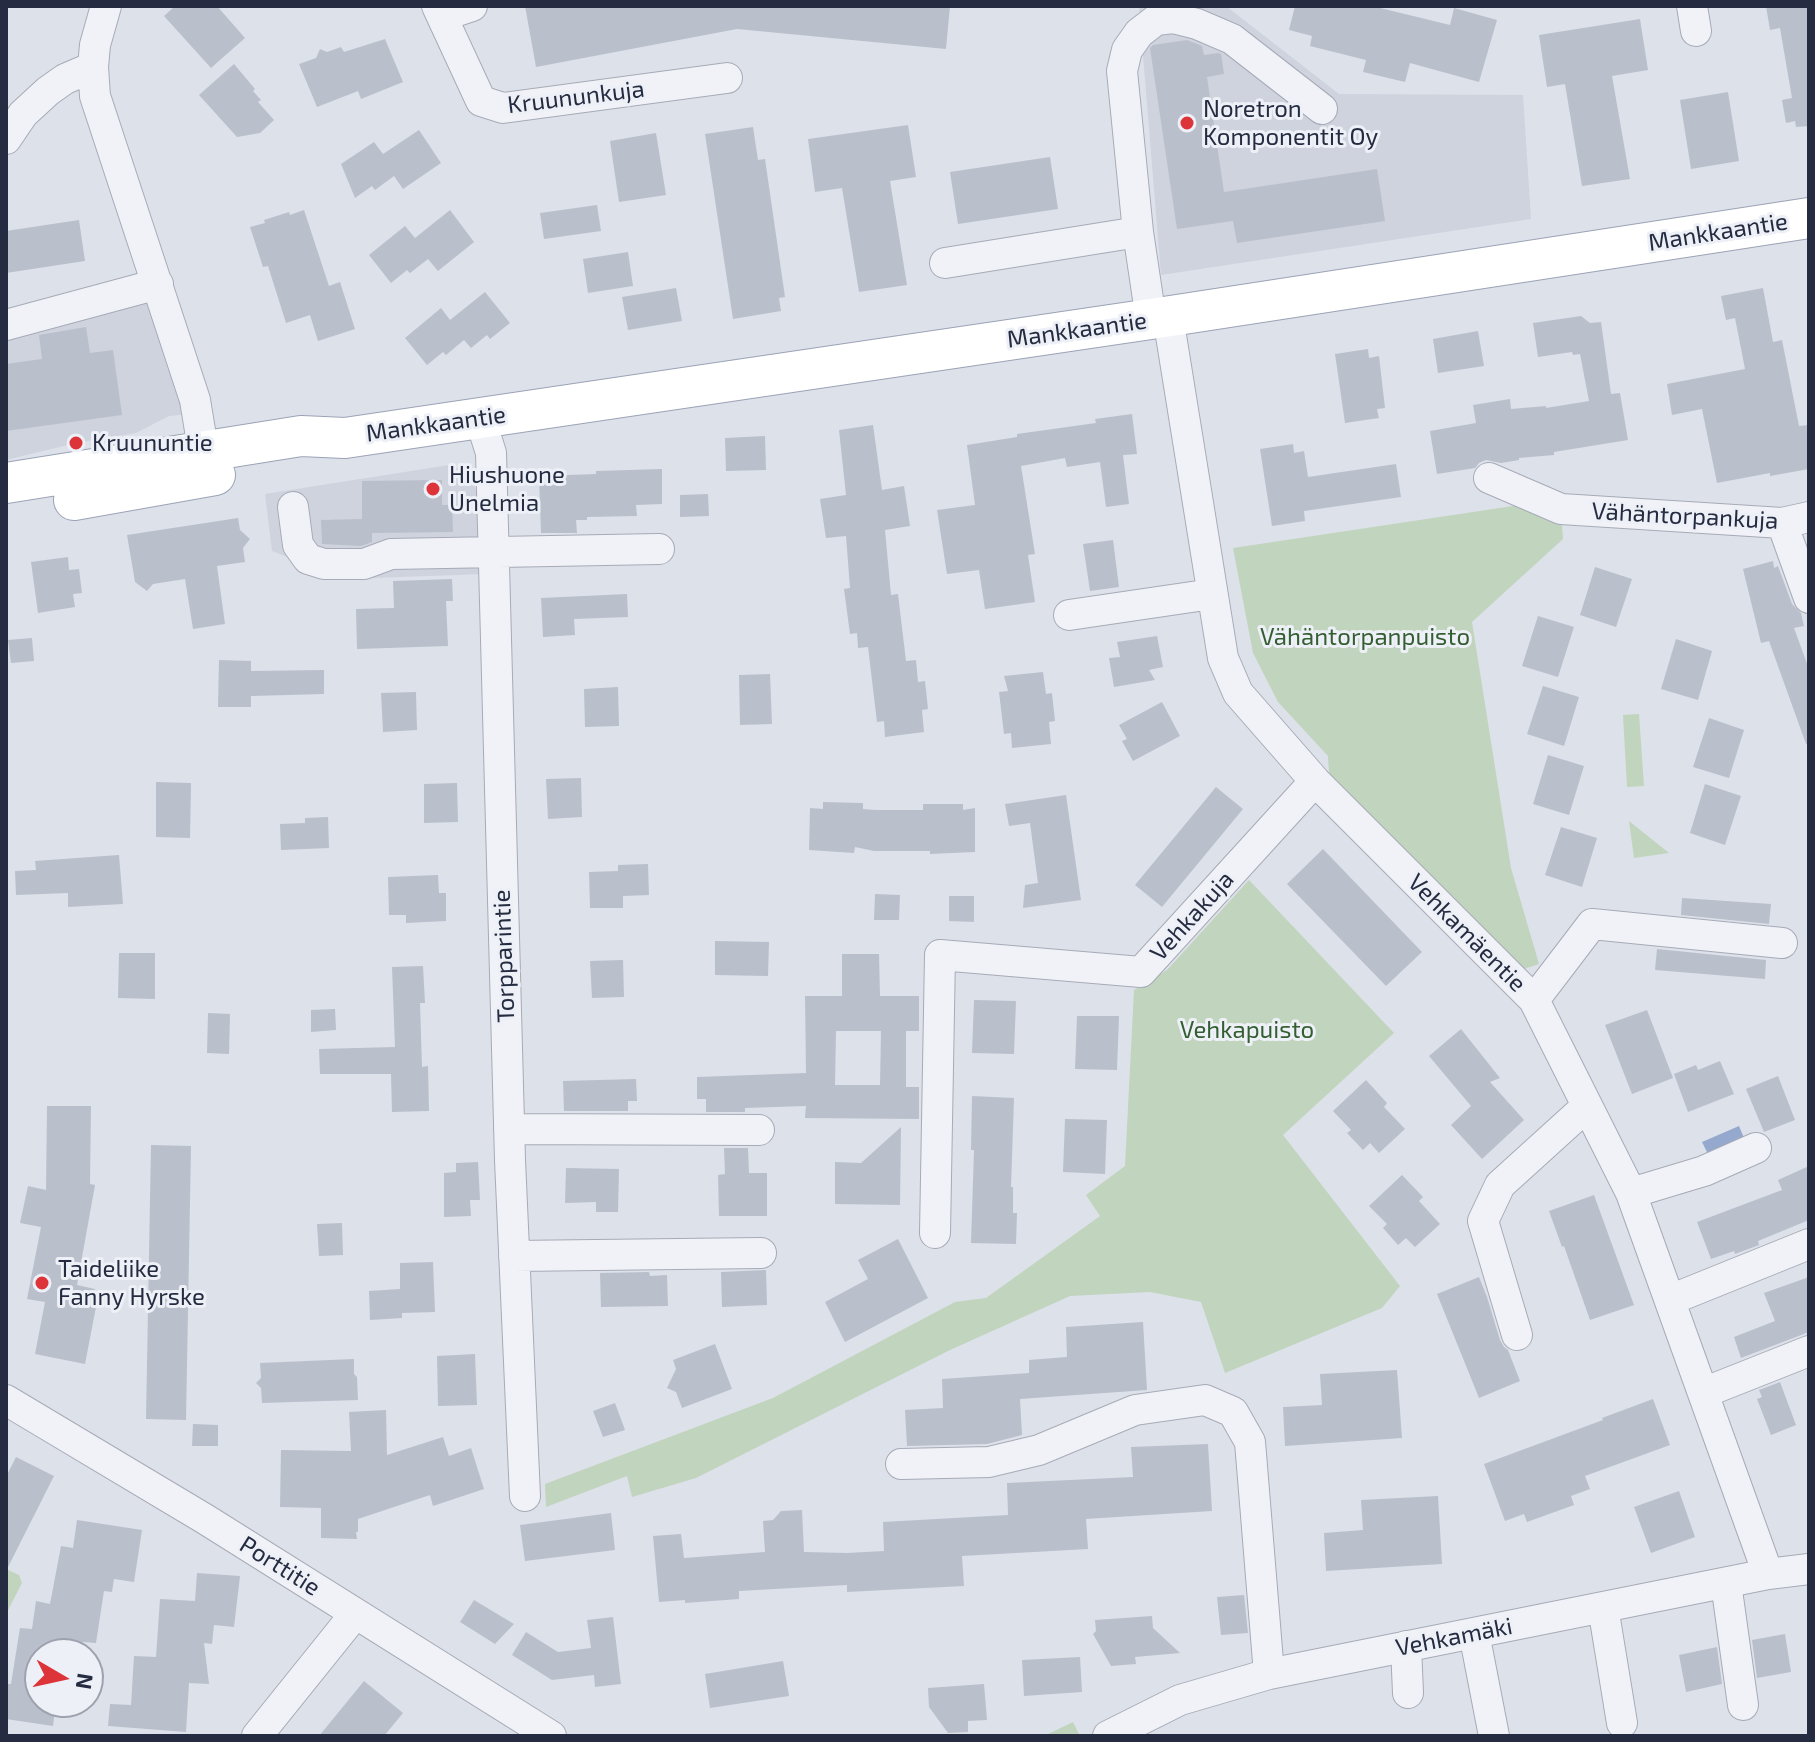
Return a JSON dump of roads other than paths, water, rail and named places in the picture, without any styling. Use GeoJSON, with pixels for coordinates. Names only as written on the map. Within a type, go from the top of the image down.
{"type":"FeatureCollection","features":[{"type":"Feature","properties":{"kind":"main road","name":"Mankkaantie"},"geometry":{"type":"LineString","coordinates":[[6,483],[206,463],[303,459],[345,438],[1809,218]]}},
{"type":"Feature","properties":{"kind":"main road","name":"Mankkaantie"},"geometry":{"type":"LineString","coordinates":[[6,510],[206,463]]}},
{"type":"Feature","properties":{"kind":"street"},"geometry":{"type":"LineString","coordinates":[[106,6],[95,45],[95,96],[195,400],[206,463]]}},
{"type":"Feature","properties":{"kind":"street"},"geometry":{"type":"LineString","coordinates":[[439,11],[472,6]]}},
{"type":"Feature","properties":{"kind":"street","name":"Kruununkuja"},"geometry":{"type":"LineString","coordinates":[[439,11],[481,101],[503,108],[727,78]]}},
{"type":"Feature","properties":{"kind":"street","name":"Vehkamäentie"},"geometry":{"type":"LineString","coordinates":[[1322,109],[1232,39],[1197,24],[1173,18],[1156,20],[1139,33],[1127,50],[1122,71],[1138,232],[1159,318],[1223,658],[1238,693],[1315,781],[1534,1000],[1631,1193],[1768,1574]]}},
{"type":"Feature","properties":{"kind":"street"},"geometry":{"type":"LineString","coordinates":[[6,139],[15,109],[65,79],[93,67]]}},
{"type":"Feature","properties":{"kind":"street"},"geometry":{"type":"LineString","coordinates":[[945,263],[1138,232]]}},
{"type":"Feature","properties":{"kind":"street"},"geometry":{"type":"LineString","coordinates":[[6,325],[158,284]]}},
{"type":"Feature","properties":{"kind":"street","name":"Torpparintie"},"geometry":{"type":"LineString","coordinates":[[480,418],[491,453],[509,1129],[525,1496]]}},
{"type":"Feature","properties":{"kind":"street","name":"Vähäntorpankuja"},"geometry":{"type":"LineString","coordinates":[[1489,478],[1561,509],[1796,520]]}},
{"type":"Feature","properties":{"kind":"street"},"geometry":{"type":"LineString","coordinates":[[293,507],[298,545],[308,559],[324,564],[364,564],[391,554],[659,549]]}},
{"type":"Feature","properties":{"kind":"street"},"geometry":{"type":"LineString","coordinates":[[1796,520],[1809,598]]}},
{"type":"Feature","properties":{"kind":"street"},"geometry":{"type":"LineString","coordinates":[[1069,615],[1212,594]]}},
{"type":"Feature","properties":{"kind":"street","name":"Vehkakuja"},"geometry":{"type":"LineString","coordinates":[[935,1233],[940,955],[1141,972],[1315,781]]}},
{"type":"Feature","properties":{"kind":"street"},"geometry":{"type":"LineString","coordinates":[[1534,1000],[1592,924],[1782,943]]}},
{"type":"Feature","properties":{"kind":"street"},"geometry":{"type":"LineString","coordinates":[[1517,1335],[1483,1221],[1500,1185],[1586,1107]]}},
{"type":"Feature","properties":{"kind":"street"},"geometry":{"type":"LineString","coordinates":[[509,1129],[759,1130]]}},
{"type":"Feature","properties":{"kind":"street"},"geometry":{"type":"LineString","coordinates":[[1631,1193],[1704,1171],[1756,1148]]}},
{"type":"Feature","properties":{"kind":"street"},"geometry":{"type":"LineString","coordinates":[[1670,1300],[1809,1244]]}},
{"type":"Feature","properties":{"kind":"street"},"geometry":{"type":"LineString","coordinates":[[514,1256],[761,1253]]}},
{"type":"Feature","properties":{"kind":"street"},"geometry":{"type":"LineString","coordinates":[[1703,1393],[1809,1351]]}},
{"type":"Feature","properties":{"kind":"street","name":"Porttitie"},"geometry":{"type":"LineString","coordinates":[[6,1400],[205,1519],[551,1736]]}},
{"type":"Feature","properties":{"kind":"street"},"geometry":{"type":"LineString","coordinates":[[901,1464],[1002,1459],[1039,1450],[1135,1410],[1205,1400],[1233,1412],[1250,1442],[1269,1674]]}},
{"type":"Feature","properties":{"kind":"street","name":"Vehkamäki"},"geometry":{"type":"LineString","coordinates":[[1108,1736],[1180,1700],[1269,1674],[1768,1574],[1809,1569]]}},
{"type":"Feature","properties":{"kind":"street"},"geometry":{"type":"LineString","coordinates":[[1726,1583],[1743,1705]]}},
{"type":"Feature","properties":{"kind":"street"},"geometry":{"type":"LineString","coordinates":[[1603,1607],[1622,1723]]}},
{"type":"Feature","properties":{"kind":"street"},"geometry":{"type":"LineString","coordinates":[[257,1736],[355,1614]]}},
{"type":"Feature","properties":{"kind":"street"},"geometry":{"type":"LineString","coordinates":[[1474,1633],[1494,1736]]}},
{"type":"Feature","properties":{"kind":"street"},"geometry":{"type":"LineString","coordinates":[[1406,1646],[1408,1693]]}},
{"type":"Feature","properties":{"kind":"water"},"geometry":{"type":"Polygon","coordinates":[[[1739,1126],[1744,1138],[1708,1154],[1702,1142],[1739,1126]]]}},
{"type":"Feature","properties":{"kind":"place","name":"Noretron Komponentit Oy"},"geometry":{"type":"Point","coordinates":[1187,123]}},
{"type":"Feature","properties":{"kind":"place","name":"Kruununtie"},"geometry":{"type":"Point","coordinates":[76,443]}},
{"type":"Feature","properties":{"kind":"place","name":"Hiushuone Unelmia"},"geometry":{"type":"Point","coordinates":[433,489]}},
{"type":"Feature","properties":{"kind":"place","name":"Taideliike Fanny Hyrske"},"geometry":{"type":"Point","coordinates":[42,1283]}},
{"type":"Feature","properties":{"kind":"park label","name":"Vähäntorpanpuisto"},"geometry":{"type":"Point","coordinates":[1365,637]}},
{"type":"Feature","properties":{"kind":"park label","name":"Vehkapuisto"},"geometry":{"type":"Point","coordinates":[1247,1030]}}]}
